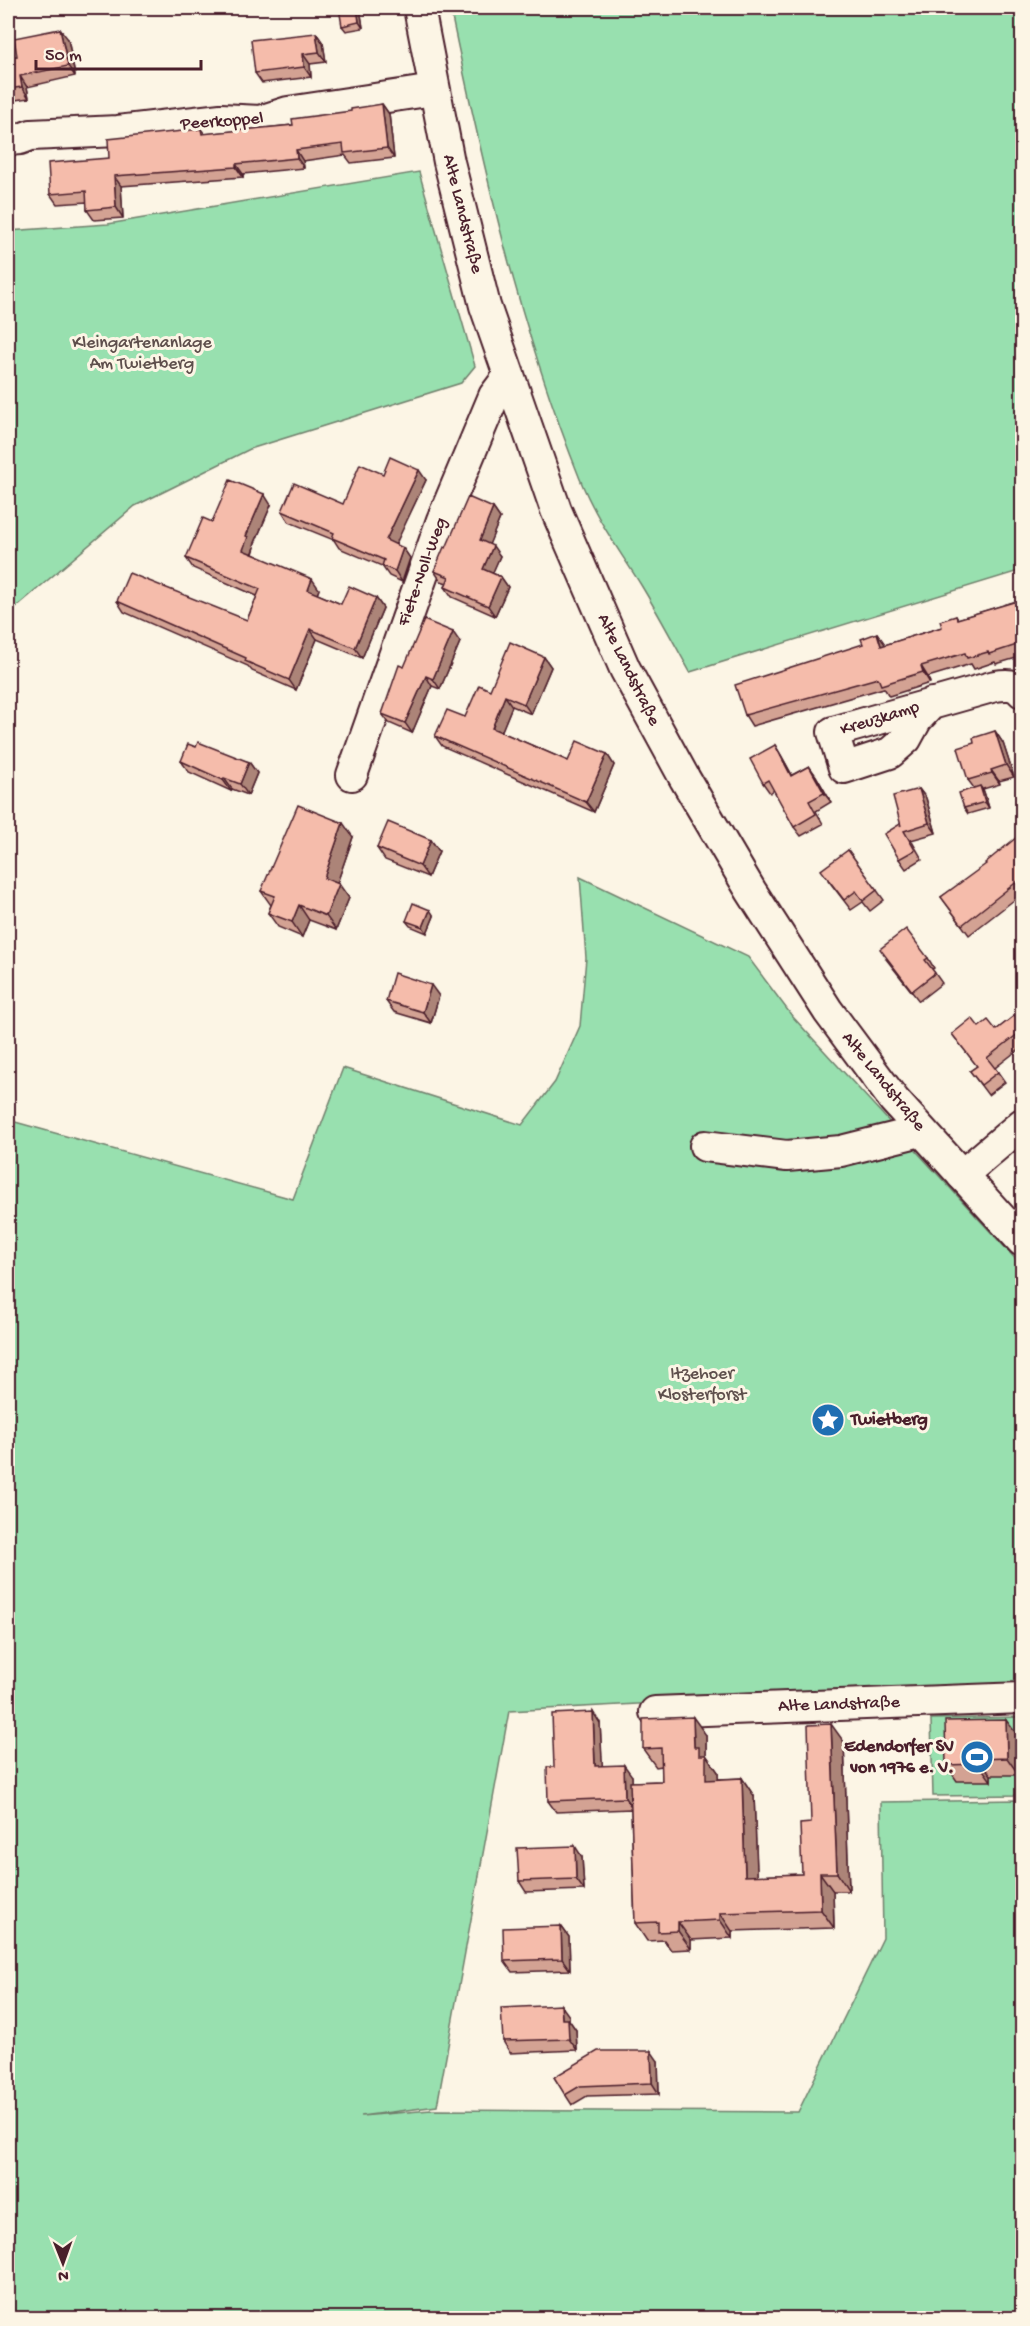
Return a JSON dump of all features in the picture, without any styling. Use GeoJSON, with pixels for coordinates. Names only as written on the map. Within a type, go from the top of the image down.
{"type":"FeatureCollection","features":[{"type":"Feature","properties":{"kind":"street","name":"Alte Landstraße"},"geometry":{"type":"LineString","coordinates":[[419,8],[449,162],[485,306],[556,510],[602,620],[636,691],[751,891],[828,1011],[866,1064],[921,1131],[1023,1241]]}},
{"type":"Feature","properties":{"kind":"street","name":"Peerkoppel"},"geometry":{"type":"LineString","coordinates":[[12,144],[31,135],[140,129],[222,119],[260,121],[288,112],[434,90]]}},
{"type":"Feature","properties":{"kind":"street","name":"Fiete-Noll-Weg"},"geometry":{"type":"LineString","coordinates":[[352,775],[442,520],[494,396],[509,376]]}},
{"type":"Feature","properties":{"kind":"street","name":"Kreuzkamp"},"geometry":{"type":"LineString","coordinates":[[932,703],[1006,684],[1017,686],[1023,692]]}},
{"type":"Feature","properties":{"kind":"street"},"geometry":{"type":"LineString","coordinates":[[962,1175],[1023,1124]]}},
{"type":"Feature","properties":{"kind":"street"},"geometry":{"type":"LineString","coordinates":[[705,1146],[787,1156],[841,1151],[921,1131]]}},
{"type":"Feature","properties":{"kind":"street","name":"Alte Landstraße"},"geometry":{"type":"LineString","coordinates":[[655,1712],[1023,1698]]}},
{"type":"Feature","properties":{"kind":"green space"},"geometry":{"type":"Polygon","coordinates":[[[450,8],[1022,8],[1022,570],[690,672],[593,507],[558,422],[505,246],[450,8]]]}},
{"type":"Feature","properties":{"kind":"green space","name":"Kleingartenanlage Am Twietberg"},"geometry":{"type":"Polygon","coordinates":[[[419,172],[475,366],[461,383],[250,449],[135,506],[8,614],[8,231],[108,224],[419,172]]]}},
{"type":"Feature","properties":{"kind":"green space","name":"Itzehoer Klosterforst"},"geometry":{"type":"Polygon","coordinates":[[[580,877],[748,957],[792,1016],[1022,1266],[1022,1683],[509,1711],[437,2106],[361,2116],[431,2110],[798,2112],[883,1938],[881,1802],[1020,1800],[1022,2318],[8,2318],[8,1120],[293,1199],[343,1068],[522,1125],[555,1082],[580,1026],[586,958],[580,877]]]}},
{"type":"Feature","properties":{"kind":"green space","name":"Edendorfer SV von 1976 e. V."},"geometry":{"type":"Polygon","coordinates":[[[1022,1717],[1022,1795],[933,1796],[931,1719],[1022,1717]]]}},
{"type":"Feature","properties":{"kind":"building"},"geometry":{"type":"Polygon","coordinates":[[[339,8],[357,8],[359,22],[342,26],[339,8]]]}},
{"type":"Feature","properties":{"kind":"building"},"geometry":{"type":"Polygon","coordinates":[[[60,29],[68,66],[20,76],[22,87],[8,89],[8,57],[17,56],[14,38],[60,29]]]}},
{"type":"Feature","properties":{"kind":"building"},"geometry":{"type":"Polygon","coordinates":[[[316,33],[319,52],[303,54],[304,67],[255,73],[251,40],[316,33]]]}},
{"type":"Feature","properties":{"kind":"building"},"geometry":{"type":"Polygon","coordinates":[[[382,104],[387,148],[344,153],[343,144],[296,150],[297,158],[236,164],[236,167],[114,176],[116,207],[87,210],[86,191],[50,194],[48,163],[109,158],[108,139],[201,129],[202,134],[293,125],[292,119],[351,111],[351,109],[382,104]]]}},
{"type":"Feature","properties":{"kind":"building"},"geometry":{"type":"Polygon","coordinates":[[[390,457],[419,470],[386,540],[403,548],[395,571],[382,566],[384,560],[332,538],[334,533],[282,511],[294,483],[343,504],[360,464],[383,474],[390,457]]]}},
{"type":"Feature","properties":{"kind":"building"},"geometry":{"type":"Polygon","coordinates":[[[230,480],[264,494],[246,536],[248,537],[243,550],[312,579],[308,590],[341,604],[349,586],[376,598],[355,648],[310,629],[289,680],[245,661],[246,658],[117,601],[129,573],[247,620],[260,589],[186,558],[203,518],[212,522],[230,480]]]}},
{"type":"Feature","properties":{"kind":"building"},"geometry":{"type":"Polygon","coordinates":[[[468,497],[493,508],[480,540],[493,546],[483,569],[501,577],[488,606],[445,587],[449,577],[434,571],[468,497]]]}},
{"type":"Feature","properties":{"kind":"building"},"geometry":{"type":"Polygon","coordinates":[[[1017,601],[1019,606],[1023,604],[1023,643],[989,654],[988,652],[967,658],[965,653],[921,666],[923,672],[881,685],[878,678],[745,715],[735,685],[863,644],[861,639],[877,633],[881,646],[942,627],[940,621],[956,616],[957,619],[1017,601]]]}},
{"type":"Feature","properties":{"kind":"building"},"geometry":{"type":"Polygon","coordinates":[[[424,620],[453,632],[433,679],[426,676],[405,723],[382,714],[399,665],[404,667],[424,620]]]}},
{"type":"Feature","properties":{"kind":"building"},"geometry":{"type":"Polygon","coordinates":[[[510,642],[544,657],[524,704],[505,696],[492,728],[568,761],[577,741],[607,754],[586,802],[435,736],[447,710],[465,717],[479,685],[490,690],[510,642]]]}},
{"type":"Feature","properties":{"kind":"building"},"geometry":{"type":"Polygon","coordinates":[[[995,731],[1006,765],[991,770],[992,773],[968,780],[958,748],[974,743],[973,738],[995,731]]]}},
{"type":"Feature","properties":{"kind":"building"},"geometry":{"type":"Polygon","coordinates":[[[198,742],[249,762],[240,784],[224,778],[223,780],[181,761],[188,744],[196,747],[198,742]]]}},
{"type":"Feature","properties":{"kind":"building"},"geometry":{"type":"Polygon","coordinates":[[[775,745],[791,776],[809,766],[824,793],[809,801],[816,814],[794,827],[768,780],[763,783],[750,759],[775,745]]]}},
{"type":"Feature","properties":{"kind":"building"},"geometry":{"type":"Polygon","coordinates":[[[980,786],[985,802],[964,808],[959,793],[980,786]]]}},
{"type":"Feature","properties":{"kind":"building"},"geometry":{"type":"Polygon","coordinates":[[[919,789],[929,823],[904,831],[915,850],[899,859],[884,834],[900,824],[901,826],[893,796],[919,789]]]}},
{"type":"Feature","properties":{"kind":"building"},"geometry":{"type":"Polygon","coordinates":[[[298,805],[343,823],[324,878],[339,884],[326,916],[299,905],[292,922],[268,913],[275,896],[261,891],[298,805]]]}},
{"type":"Feature","properties":{"kind":"building"},"geometry":{"type":"Polygon","coordinates":[[[388,822],[431,840],[420,866],[377,848],[388,822]]]}},
{"type":"Feature","properties":{"kind":"building"},"geometry":{"type":"Polygon","coordinates":[[[1017,837],[1023,844],[1023,877],[962,925],[941,897],[986,864],[1017,837]]]}},
{"type":"Feature","properties":{"kind":"building"},"geometry":{"type":"Polygon","coordinates":[[[848,850],[877,890],[863,901],[856,891],[844,900],[821,870],[848,850]]]}},
{"type":"Feature","properties":{"kind":"building"},"geometry":{"type":"Polygon","coordinates":[[[413,903],[430,910],[423,927],[406,921],[413,903]]]}},
{"type":"Feature","properties":{"kind":"building"},"geometry":{"type":"Polygon","coordinates":[[[906,929],[928,958],[925,960],[935,973],[912,991],[880,949],[906,929]]]}},
{"type":"Feature","properties":{"kind":"building"},"geometry":{"type":"Polygon","coordinates":[[[394,973],[431,985],[423,1012],[386,1001],[394,973]]]}},
{"type":"Feature","properties":{"kind":"building"},"geometry":{"type":"Polygon","coordinates":[[[1023,1009],[1023,1030],[987,1058],[998,1072],[981,1085],[970,1071],[977,1066],[952,1034],[972,1018],[979,1027],[988,1020],[996,1030],[1023,1009]]]}},
{"type":"Feature","properties":{"kind":"building"},"geometry":{"type":"Polygon","coordinates":[[[593,1712],[595,1766],[624,1765],[625,1798],[548,1801],[547,1767],[554,1767],[552,1714],[593,1712]]]}},
{"type":"Feature","properties":{"kind":"building"},"geometry":{"type":"Polygon","coordinates":[[[693,1717],[694,1747],[699,1747],[699,1755],[706,1755],[706,1780],[742,1778],[745,1876],[802,1874],[800,1824],[811,1823],[808,1725],[831,1724],[837,1873],[820,1873],[821,1910],[720,1913],[720,1920],[678,1922],[678,1931],[658,1932],[658,1922],[635,1923],[630,1782],[662,1781],[661,1748],[643,1749],[643,1719],[693,1717]]]}},
{"type":"Feature","properties":{"kind":"building"},"geometry":{"type":"Polygon","coordinates":[[[1006,1720],[1007,1758],[979,1759],[979,1764],[946,1765],[945,1721],[1006,1720]]]}},
{"type":"Feature","properties":{"kind":"building"},"geometry":{"type":"Polygon","coordinates":[[[575,1846],[576,1879],[519,1881],[517,1848],[575,1846]]]}},
{"type":"Feature","properties":{"kind":"building"},"geometry":{"type":"Polygon","coordinates":[[[561,1926],[562,1959],[504,1961],[503,1928],[561,1926]]]}},
{"type":"Feature","properties":{"kind":"building"},"geometry":{"type":"Polygon","coordinates":[[[561,2005],[562,2019],[568,2019],[569,2039],[503,2041],[501,2008],[561,2005]]]}},
{"type":"Feature","properties":{"kind":"building"},"geometry":{"type":"Polygon","coordinates":[[[598,2051],[651,2051],[652,2083],[580,2086],[565,2095],[554,2077],[598,2051]]]}},
{"type":"Feature","properties":{"kind":"place","name":"Twietberg"},"geometry":{"type":"Point","coordinates":[828,1420]}},
{"type":"Feature","properties":{"kind":"place","name":"Edendorfer SV von 1976 e. V."},"geometry":{"type":"Point","coordinates":[977,1757]}}]}
